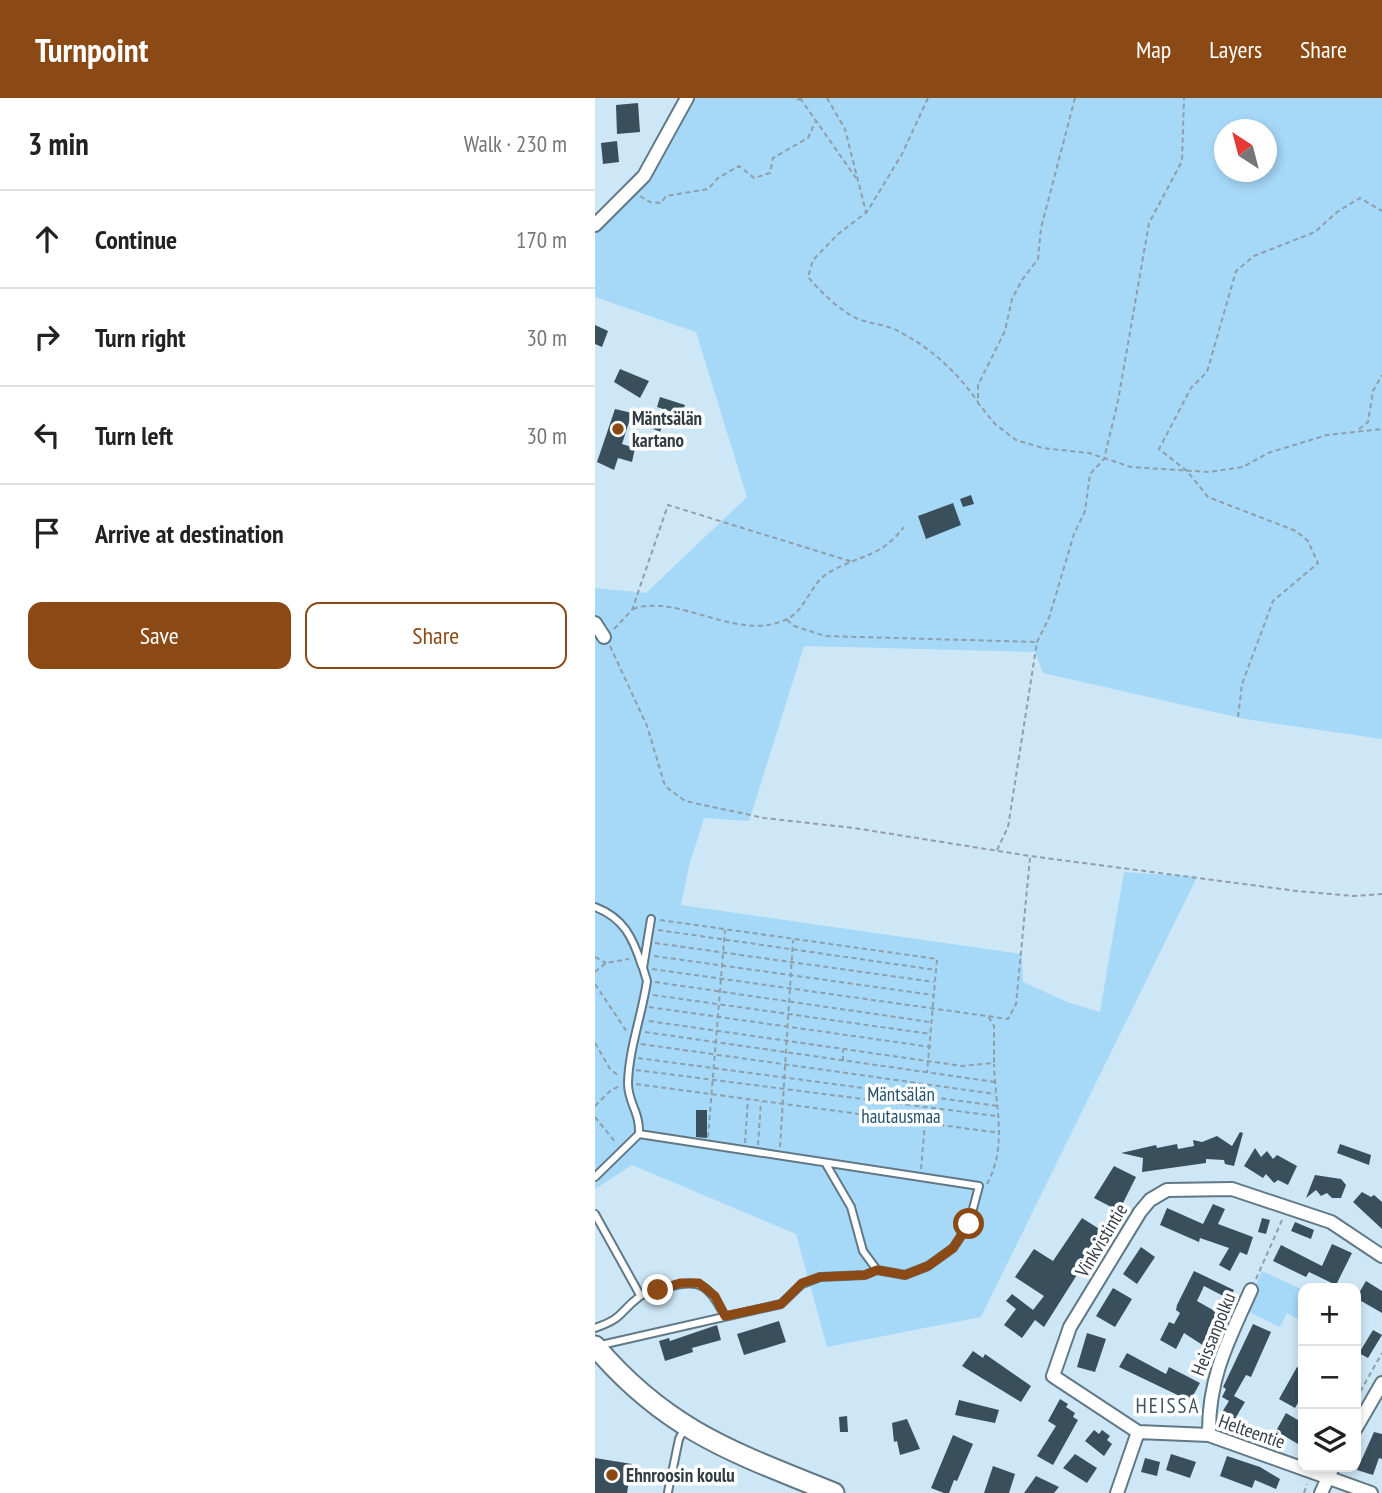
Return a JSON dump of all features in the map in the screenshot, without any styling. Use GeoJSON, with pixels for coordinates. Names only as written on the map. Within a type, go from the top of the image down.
{"type":"FeatureCollection","features":[{"type":"Feature","properties":{"kind":"main road"},"geometry":{"type":"LineString","coordinates":[[595,1346],[631,1385],[685,1427],[726,1449],[834,1493]]}},
{"type":"Feature","properties":{"kind":"street"},"geometry":{"type":"LineString","coordinates":[[595,225],[644,176],[687,98]]}},
{"type":"Feature","properties":{"kind":"street"},"geometry":{"type":"LineString","coordinates":[[595,623],[604,636]]}},
{"type":"Feature","properties":{"kind":"street","name":"Vinkvistintie"},"geometry":{"type":"LineString","coordinates":[[1138,1432],[1053,1376],[1070,1327],[1150,1200],[1167,1190],[1232,1189],[1349,1231],[1382,1256]]}},
{"type":"Feature","properties":{"kind":"street","name":"Heissanpolku"},"geometry":{"type":"LineString","coordinates":[[1209,1435],[1209,1403],[1213,1378],[1251,1290]]}},
{"type":"Feature","properties":{"kind":"street"},"geometry":{"type":"LineString","coordinates":[[1361,1419],[1382,1383]]}},
{"type":"Feature","properties":{"kind":"street"},"geometry":{"type":"LineString","coordinates":[[1117,1493],[1138,1432]]}},
{"type":"Feature","properties":{"kind":"street","name":"Helteentie"},"geometry":{"type":"LineString","coordinates":[[1138,1432],[1209,1435],[1298,1461]]}},
{"type":"Feature","properties":{"kind":"street"},"geometry":{"type":"LineString","coordinates":[[1321,1493],[1330,1472]]}},
{"type":"Feature","properties":{"kind":"street","name":"Helteentie"},"geometry":{"type":"LineString","coordinates":[[1332,1472],[1371,1493]]}},
{"type":"Feature","properties":{"kind":"lane"},"geometry":{"type":"LineString","coordinates":[[595,907],[612,914],[624,924],[647,981],[628,1069],[628,1097],[639,1117],[639,1134],[595,1177]]}},
{"type":"Feature","properties":{"kind":"lane"},"geometry":{"type":"LineString","coordinates":[[643,968],[651,919]]}},
{"type":"Feature","properties":{"kind":"lane"},"geometry":{"type":"LineString","coordinates":[[595,1346],[781,1304],[802,1283],[820,1277],[865,1275],[877,1270],[905,1275],[928,1266],[953,1248],[969,1224],[979,1186],[639,1134]]}},
{"type":"Feature","properties":{"kind":"lane"},"geometry":{"type":"LineString","coordinates":[[826,1164],[851,1207],[863,1251],[877,1270]]}},
{"type":"Feature","properties":{"kind":"lane"},"geometry":{"type":"LineString","coordinates":[[595,1214],[640,1295]]}},
{"type":"Feature","properties":{"kind":"lane"},"geometry":{"type":"LineString","coordinates":[[595,1328],[617,1320],[640,1295],[680,1283],[699,1283],[715,1296],[725,1316]]}},
{"type":"Feature","properties":{"kind":"lane"},"geometry":{"type":"LineString","coordinates":[[668,1492],[679,1438],[685,1427]]}},
{"type":"Feature","properties":{"kind":"path"},"geometry":{"type":"LineString","coordinates":[[827,98],[845,130],[867,212]]}},
{"type":"Feature","properties":{"kind":"path"},"geometry":{"type":"LineString","coordinates":[[928,98],[902,154],[867,212],[838,234],[813,260],[808,277],[826,298],[835,301],[855,317],[897,330],[949,365],[995,424],[1016,440],[1044,449],[1089,453],[1132,467],[1166,467],[1209,472],[1243,467],[1268,453],[1361,428],[1368,422],[1373,391],[1382,375]]}},
{"type":"Feature","properties":{"kind":"path"},"geometry":{"type":"LineString","coordinates":[[978,403],[978,385],[1005,331],[1012,299],[1038,259],[1041,228],[1076,98]]}},
{"type":"Feature","properties":{"kind":"path"},"geometry":{"type":"LineString","coordinates":[[997,851],[1008,827],[1037,642],[1049,618],[1074,534],[1085,511],[1090,474],[1104,459],[1118,401],[1149,223],[1182,161],[1184,98]]}},
{"type":"Feature","properties":{"kind":"path"},"geometry":{"type":"LineString","coordinates":[[799,99],[857,179]]}},
{"type":"Feature","properties":{"kind":"path"},"geometry":{"type":"LineString","coordinates":[[631,191],[650,202],[661,203],[666,196],[708,189],[717,178],[739,166],[754,178],[770,173],[773,158],[808,138],[815,122]]}},
{"type":"Feature","properties":{"kind":"path"},"geometry":{"type":"LineString","coordinates":[[1238,717],[1242,684],[1273,601],[1318,563],[1308,541],[1296,531],[1207,496],[1187,471],[1159,449],[1191,388],[1207,372],[1236,271],[1254,256],[1315,232],[1337,212],[1360,198],[1382,211]]}},
{"type":"Feature","properties":{"kind":"path"},"geometry":{"type":"LineString","coordinates":[[1352,430],[1382,429]]}},
{"type":"Feature","properties":{"kind":"path"},"geometry":{"type":"LineString","coordinates":[[853,562],[668,505],[632,610],[604,636],[647,726],[665,786],[685,801],[764,818],[1297,891],[1353,896],[1382,894]]}},
{"type":"Feature","properties":{"kind":"path"},"geometry":{"type":"LineString","coordinates":[[632,610],[665,608],[732,623],[755,625],[786,620],[794,614],[819,579],[889,546],[904,527]]}},
{"type":"Feature","properties":{"kind":"path"},"geometry":{"type":"LineString","coordinates":[[786,620],[794,626],[825,636],[1037,642]]}},
{"type":"Feature","properties":{"kind":"path"},"geometry":{"type":"LineString","coordinates":[[595,972],[606,963],[630,959],[643,968],[934,1010],[1008,1018],[1016,1004],[1030,856]]}},
{"type":"Feature","properties":{"kind":"path"},"geometry":{"type":"LineString","coordinates":[[651,919],[937,959],[931,1047],[926,1073]]}},
{"type":"Feature","properties":{"kind":"path"},"geometry":{"type":"LineString","coordinates":[[650,929],[936,970]]}},
{"type":"Feature","properties":{"kind":"path"},"geometry":{"type":"LineString","coordinates":[[707,1145],[726,929]]}},
{"type":"Feature","properties":{"kind":"path"},"geometry":{"type":"LineString","coordinates":[[779,1156],[793,939]]}},
{"type":"Feature","properties":{"kind":"path"},"geometry":{"type":"LineString","coordinates":[[647,942],[935,982]]}},
{"type":"Feature","properties":{"kind":"path"},"geometry":{"type":"LineString","coordinates":[[646,954],[935,995]]}},
{"type":"Feature","properties":{"kind":"path"},"geometry":{"type":"LineString","coordinates":[[595,957],[606,963]]}},
{"type":"Feature","properties":{"kind":"path"},"geometry":{"type":"LineString","coordinates":[[647,981],[932,1023]]}},
{"type":"Feature","properties":{"kind":"path"},"geometry":{"type":"LineString","coordinates":[[595,984],[634,1043],[995,1094]]}},
{"type":"Feature","properties":{"kind":"path"},"geometry":{"type":"LineString","coordinates":[[645,994],[931,1034]]}},
{"type":"Feature","properties":{"kind":"path"},"geometry":{"type":"LineString","coordinates":[[642,1006],[931,1047]]}},
{"type":"Feature","properties":{"kind":"path"},"geometry":{"type":"LineString","coordinates":[[979,1186],[987,1185],[996,1167],[1000,1133],[996,1116],[998,1106],[995,1094],[994,1026],[988,1015]]}},
{"type":"Feature","properties":{"kind":"path"},"geometry":{"type":"LineString","coordinates":[[639,1020],[962,1066],[994,1063]]}},
{"type":"Feature","properties":{"kind":"path"},"geometry":{"type":"LineString","coordinates":[[637,1031],[995,1082]]}},
{"type":"Feature","properties":{"kind":"path"},"geometry":{"type":"LineString","coordinates":[[595,1043],[610,1069],[628,1083]]}},
{"type":"Feature","properties":{"kind":"path"},"geometry":{"type":"LineString","coordinates":[[843,1049],[843,1060]]}},
{"type":"Feature","properties":{"kind":"path"},"geometry":{"type":"LineString","coordinates":[[631,1057],[998,1106]]}},
{"type":"Feature","properties":{"kind":"path"},"geometry":{"type":"LineString","coordinates":[[628,1069],[996,1116]]}},
{"type":"Feature","properties":{"kind":"path"},"geometry":{"type":"LineString","coordinates":[[595,1106],[611,1090],[628,1083],[1000,1133]]}},
{"type":"Feature","properties":{"kind":"path"},"geometry":{"type":"LineString","coordinates":[[744,1151],[748,1099]]}},
{"type":"Feature","properties":{"kind":"path"},"geometry":{"type":"LineString","coordinates":[[758,1153],[761,1101]]}},
{"type":"Feature","properties":{"kind":"path"},"geometry":{"type":"LineString","coordinates":[[595,1117],[622,1150]]}},
{"type":"Feature","properties":{"kind":"path"},"geometry":{"type":"LineString","coordinates":[[920,1177],[925,1122]]}},
{"type":"Feature","properties":{"kind":"path"},"geometry":{"type":"LineString","coordinates":[[1251,1290],[1287,1207]]}},
{"type":"Feature","properties":{"kind":"path"},"geometry":{"type":"LineString","coordinates":[[1361,1390],[1382,1353]]}},
{"type":"Feature","properties":{"kind":"green space","name":"Mäntsälän hautausmaa"},"geometry":{"type":"Polygon","coordinates":[[[692,98],[1382,98],[1382,739],[1245,719],[1043,673],[1035,652],[804,646],[749,821],[704,818],[689,866],[681,905],[1022,954],[1023,982],[1067,1002],[1100,1012],[1124,872],[1197,877],[981,1317],[827,1347],[796,1234],[632,1165],[595,1189],[595,588],[646,593],[747,497],[696,332],[595,297],[595,234],[647,177],[692,98]]]}},
{"type":"Feature","properties":{"kind":"green space"},"geometry":{"type":"Polygon","coordinates":[[[1262,1271],[1298,1288],[1298,1319],[1287,1313],[1280,1327],[1245,1310],[1262,1271]]]}},
{"type":"Feature","properties":{"kind":"building"},"geometry":{"type":"Polygon","coordinates":[[[638,103],[640,132],[617,134],[616,105],[638,103]]]}},
{"type":"Feature","properties":{"kind":"building"},"geometry":{"type":"Polygon","coordinates":[[[617,141],[619,162],[603,164],[601,143],[617,141]]]}},
{"type":"Feature","properties":{"kind":"building"},"geometry":{"type":"Polygon","coordinates":[[[595,325],[608,331],[602,347],[595,344],[595,325]]]}},
{"type":"Feature","properties":{"kind":"building"},"geometry":{"type":"Polygon","coordinates":[[[620,369],[649,381],[640,398],[614,382],[620,369]]]}},
{"type":"Feature","properties":{"kind":"building"},"geometry":{"type":"Polygon","coordinates":[[[660,397],[685,405],[681,415],[657,407],[660,397]]]}},
{"type":"Feature","properties":{"kind":"building","name":"Mäntsälän kartano"},"geometry":{"type":"Polygon","coordinates":[[[615,409],[632,413],[622,444],[635,448],[632,462],[618,458],[614,470],[597,462],[615,409]]]}},
{"type":"Feature","properties":{"kind":"building"},"geometry":{"type":"Polygon","coordinates":[[[653,418],[664,421],[660,432],[649,427],[653,418]]]}},
{"type":"Feature","properties":{"kind":"building"},"geometry":{"type":"Polygon","coordinates":[[[971,495],[974,504],[963,507],[960,499],[971,495]]]}},
{"type":"Feature","properties":{"kind":"building"},"geometry":{"type":"Polygon","coordinates":[[[953,503],[961,525],[926,539],[918,516],[953,503]]]}},
{"type":"Feature","properties":{"kind":"building"},"geometry":{"type":"Polygon","coordinates":[[[696,1110],[707,1110],[707,1138],[696,1137],[696,1110]]]}},
{"type":"Feature","properties":{"kind":"building"},"geometry":{"type":"Polygon","coordinates":[[[1240,1132],[1243,1133],[1234,1166],[1225,1164],[1224,1160],[1206,1159],[1206,1163],[1142,1172],[1143,1158],[1121,1153],[1156,1145],[1157,1148],[1177,1144],[1178,1149],[1194,1146],[1193,1140],[1202,1142],[1217,1136],[1232,1146],[1240,1132]]]}},
{"type":"Feature","properties":{"kind":"building"},"geometry":{"type":"Polygon","coordinates":[[[1340,1144],[1371,1155],[1369,1165],[1337,1153],[1340,1144]]]}},
{"type":"Feature","properties":{"kind":"building"},"geometry":{"type":"Polygon","coordinates":[[[1255,1148],[1261,1157],[1267,1151],[1273,1159],[1277,1155],[1297,1166],[1288,1185],[1278,1180],[1274,1183],[1266,1174],[1263,1178],[1244,1166],[1255,1148]]]}},
{"type":"Feature","properties":{"kind":"building"},"geometry":{"type":"Polygon","coordinates":[[[1114,1166],[1136,1177],[1119,1211],[1094,1198],[1114,1166]]]}},
{"type":"Feature","properties":{"kind":"building"},"geometry":{"type":"Polygon","coordinates":[[[1315,1175],[1341,1179],[1346,1185],[1341,1198],[1332,1198],[1327,1193],[1321,1196],[1316,1190],[1306,1198],[1315,1175]]]}},
{"type":"Feature","properties":{"kind":"building"},"geometry":{"type":"Polygon","coordinates":[[[1362,1192],[1371,1197],[1374,1195],[1382,1202],[1382,1229],[1353,1202],[1362,1192]]]}},
{"type":"Feature","properties":{"kind":"building"},"geometry":{"type":"Polygon","coordinates":[[[1213,1204],[1225,1209],[1218,1224],[1253,1237],[1247,1255],[1240,1252],[1230,1271],[1219,1265],[1229,1248],[1200,1238],[1199,1242],[1160,1225],[1167,1208],[1203,1224],[1213,1204]]]}},
{"type":"Feature","properties":{"kind":"building"},"geometry":{"type":"Polygon","coordinates":[[[1082,1218],[1104,1232],[1044,1327],[1035,1320],[1022,1338],[1004,1325],[1016,1309],[1006,1301],[1012,1294],[1033,1310],[1044,1296],[1015,1277],[1034,1249],[1053,1261],[1082,1218]]]}},
{"type":"Feature","properties":{"kind":"building"},"geometry":{"type":"Polygon","coordinates":[[[1262,1218],[1270,1220],[1266,1234],[1258,1232],[1262,1218]]]}},
{"type":"Feature","properties":{"kind":"building"},"geometry":{"type":"Polygon","coordinates":[[[1295,1222],[1314,1230],[1311,1239],[1291,1231],[1295,1222]]]}},
{"type":"Feature","properties":{"kind":"building"},"geometry":{"type":"Polygon","coordinates":[[[1332,1244],[1352,1253],[1337,1283],[1309,1272],[1306,1277],[1273,1261],[1281,1245],[1322,1266],[1332,1244]]]}},
{"type":"Feature","properties":{"kind":"building"},"geometry":{"type":"Polygon","coordinates":[[[1141,1247],[1155,1257],[1137,1284],[1123,1274],[1141,1247]]]}},
{"type":"Feature","properties":{"kind":"building"},"geometry":{"type":"Polygon","coordinates":[[[1194,1271],[1234,1290],[1229,1299],[1204,1286],[1197,1301],[1220,1314],[1204,1346],[1184,1333],[1176,1349],[1160,1340],[1169,1322],[1174,1324],[1180,1313],[1176,1310],[1177,1305],[1194,1271]]]}},
{"type":"Feature","properties":{"kind":"building"},"geometry":{"type":"Polygon","coordinates":[[[1366,1281],[1382,1291],[1382,1313],[1361,1301],[1361,1290],[1366,1281]]]}},
{"type":"Feature","properties":{"kind":"building"},"geometry":{"type":"Polygon","coordinates":[[[1113,1288],[1132,1299],[1115,1327],[1096,1316],[1113,1288]]]}},
{"type":"Feature","properties":{"kind":"building"},"geometry":{"type":"Polygon","coordinates":[[[779,1321],[786,1342],[744,1355],[737,1334],[779,1321]]]}},
{"type":"Feature","properties":{"kind":"building"},"geometry":{"type":"Polygon","coordinates":[[[1253,1324],[1271,1332],[1251,1377],[1246,1375],[1234,1396],[1245,1402],[1232,1424],[1219,1417],[1229,1401],[1222,1397],[1226,1389],[1223,1387],[1253,1324]]]}},
{"type":"Feature","properties":{"kind":"building"},"geometry":{"type":"Polygon","coordinates":[[[717,1325],[721,1340],[692,1348],[693,1352],[665,1361],[659,1341],[669,1338],[670,1341],[717,1325]]]}},
{"type":"Feature","properties":{"kind":"building"},"geometry":{"type":"Polygon","coordinates":[[[1373,1330],[1382,1335],[1368,1358],[1361,1354],[1373,1330]]]}},
{"type":"Feature","properties":{"kind":"building"},"geometry":{"type":"Polygon","coordinates":[[[1087,1333],[1106,1339],[1095,1372],[1077,1367],[1087,1333]]]}},
{"type":"Feature","properties":{"kind":"building"},"geometry":{"type":"Polygon","coordinates":[[[973,1351],[983,1358],[985,1354],[1031,1386],[1021,1402],[962,1366],[973,1351]]]}},
{"type":"Feature","properties":{"kind":"building"},"geometry":{"type":"Polygon","coordinates":[[[1127,1353],[1166,1374],[1169,1367],[1200,1383],[1190,1401],[1119,1367],[1127,1353]]]}},
{"type":"Feature","properties":{"kind":"building"},"geometry":{"type":"Polygon","coordinates":[[[1297,1367],[1298,1403],[1295,1408],[1279,1399],[1297,1367]]]}},
{"type":"Feature","properties":{"kind":"building"},"geometry":{"type":"Polygon","coordinates":[[[1060,1399],[1068,1404],[1066,1407],[1075,1413],[1073,1417],[1078,1420],[1053,1465],[1037,1456],[1056,1426],[1048,1421],[1060,1399]]]}},
{"type":"Feature","properties":{"kind":"building"},"geometry":{"type":"Polygon","coordinates":[[[959,1400],[999,1410],[995,1423],[955,1415],[959,1400]]]}},
{"type":"Feature","properties":{"kind":"building"},"geometry":{"type":"Polygon","coordinates":[[[1286,1413],[1298,1420],[1298,1444],[1276,1431],[1286,1413]]]}},
{"type":"Feature","properties":{"kind":"building"},"geometry":{"type":"Polygon","coordinates":[[[847,1416],[848,1432],[840,1432],[839,1417],[847,1416]]]}},
{"type":"Feature","properties":{"kind":"building"},"geometry":{"type":"Polygon","coordinates":[[[907,1419],[920,1449],[900,1455],[897,1441],[894,1442],[892,1423],[907,1419]]]}},
{"type":"Feature","properties":{"kind":"building"},"geometry":{"type":"Polygon","coordinates":[[[1094,1430],[1099,1434],[1102,1430],[1110,1436],[1107,1440],[1112,1444],[1104,1456],[1085,1441],[1094,1430]]]}},
{"type":"Feature","properties":{"kind":"building"},"geometry":{"type":"Polygon","coordinates":[[[1374,1432],[1382,1434],[1382,1459],[1379,1458],[1373,1475],[1361,1471],[1361,1461],[1374,1432]]]}},
{"type":"Feature","properties":{"kind":"building"},"geometry":{"type":"Polygon","coordinates":[[[953,1435],[973,1444],[957,1481],[954,1480],[949,1493],[944,1493],[931,1488],[953,1435]]]}},
{"type":"Feature","properties":{"kind":"building"},"geometry":{"type":"Polygon","coordinates":[[[1075,1454],[1097,1468],[1087,1483],[1063,1468],[1075,1454]]]}},
{"type":"Feature","properties":{"kind":"building"},"geometry":{"type":"Polygon","coordinates":[[[1171,1454],[1196,1462],[1190,1478],[1166,1470],[1171,1454]]]}},
{"type":"Feature","properties":{"kind":"building"},"geometry":{"type":"Polygon","coordinates":[[[1227,1456],[1260,1467],[1280,1479],[1276,1489],[1255,1480],[1252,1488],[1220,1476],[1227,1456]]]}},
{"type":"Feature","properties":{"kind":"building","name":"Ehnroosin koulu"},"geometry":{"type":"Polygon","coordinates":[[[595,1458],[632,1464],[627,1493],[595,1493],[595,1458]]]}},
{"type":"Feature","properties":{"kind":"building"},"geometry":{"type":"Polygon","coordinates":[[[1145,1458],[1160,1462],[1157,1476],[1141,1472],[1145,1458]]]}},
{"type":"Feature","properties":{"kind":"building"},"geometry":{"type":"Polygon","coordinates":[[[993,1466],[1015,1474],[1009,1493],[984,1493],[993,1466]]]}},
{"type":"Feature","properties":{"kind":"building"},"geometry":{"type":"Polygon","coordinates":[[[1036,1476],[1059,1487],[1054,1493],[1024,1493],[1036,1476]]]}},
{"type":"Feature","properties":{"kind":"place","name":"Mäntsälän kartano"},"geometry":{"type":"Point","coordinates":[618,429]}},
{"type":"Feature","properties":{"kind":"place","name":"Ehnroosin koulu"},"geometry":{"type":"Point","coordinates":[612,1475]}},
{"type":"Feature","properties":{"kind":"district","name":"HEISSA"},"geometry":{"type":"Point","coordinates":[1168,1406]}},
{"type":"Feature","properties":{"kind":"route"},"geometry":{"type":"LineString","coordinates":[[658,1290],[680,1283],[699,1283],[715,1296],[725,1316],[781,1304],[802,1283],[820,1277],[865,1275],[877,1270],[905,1275],[928,1266],[953,1248],[969,1224]]}}]}
